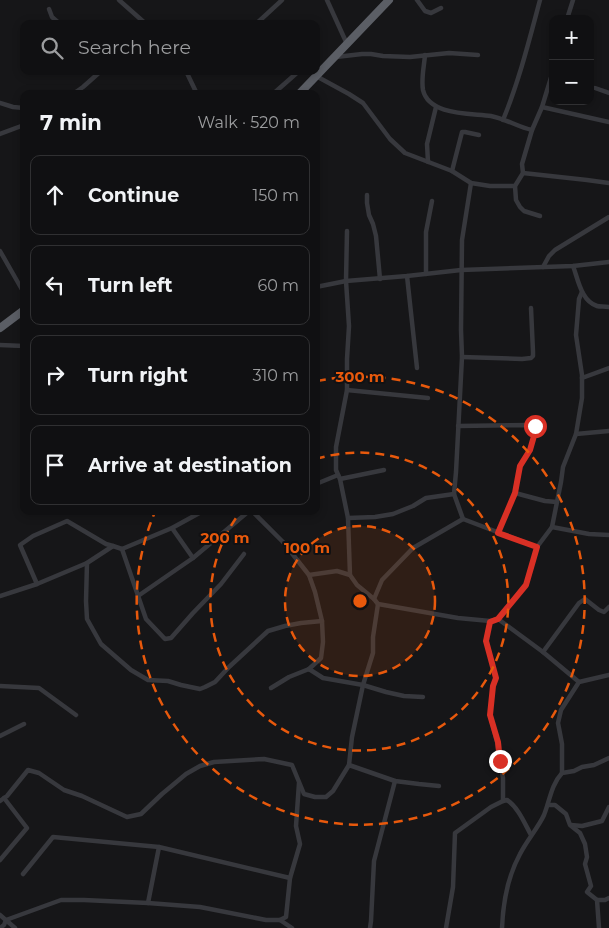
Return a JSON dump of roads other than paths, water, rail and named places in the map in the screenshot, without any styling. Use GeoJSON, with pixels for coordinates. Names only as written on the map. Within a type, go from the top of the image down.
{"type":"FeatureCollection","features":[{"type":"Feature","properties":{"kind":"highway"},"geometry":{"type":"LineString","coordinates":[[320,68],[335,57],[389,0]]}},
{"type":"Feature","properties":{"kind":"highway"},"geometry":{"type":"LineString","coordinates":[[303,90],[316,76]]}},
{"type":"Feature","properties":{"kind":"highway"},"geometry":{"type":"LineString","coordinates":[[0,328],[20,313]]}},
{"type":"Feature","properties":{"kind":"street"},"geometry":{"type":"LineString","coordinates":[[119,0],[142,20]]}},
{"type":"Feature","properties":{"kind":"street"},"geometry":{"type":"LineString","coordinates":[[260,20],[282,0]]}},
{"type":"Feature","properties":{"kind":"street"},"geometry":{"type":"LineString","coordinates":[[328,0],[348,44]]}},
{"type":"Feature","properties":{"kind":"street"},"geometry":{"type":"LineString","coordinates":[[417,0],[425,11],[431,13],[441,8]]}},
{"type":"Feature","properties":{"kind":"street"},"geometry":{"type":"LineString","coordinates":[[503,120],[514,92],[540,0]]}},
{"type":"Feature","properties":{"kind":"street"},"geometry":{"type":"LineString","coordinates":[[568,15],[573,0]]}},
{"type":"Feature","properties":{"kind":"street"},"geometry":{"type":"LineString","coordinates":[[49,9],[55,20]]}},
{"type":"Feature","properties":{"kind":"street"},"geometry":{"type":"LineString","coordinates":[[335,57],[362,54],[410,57],[449,53],[478,55]]}},
{"type":"Feature","properties":{"kind":"street"},"geometry":{"type":"LineString","coordinates":[[425,56],[422,82],[423,92],[436,107],[459,113],[491,116],[532,130]]}},
{"type":"Feature","properties":{"kind":"street"},"geometry":{"type":"LineString","coordinates":[[79,90],[96,75]]}},
{"type":"Feature","properties":{"kind":"street"},"geometry":{"type":"LineString","coordinates":[[188,75],[195,90]]}},
{"type":"Feature","properties":{"kind":"street"},"geometry":{"type":"LineString","coordinates":[[278,90],[294,75]]}},
{"type":"Feature","properties":{"kind":"street"},"geometry":{"type":"LineString","coordinates":[[316,76],[363,103],[390,139],[405,153],[452,171],[471,183],[490,186],[515,186]]}},
{"type":"Feature","properties":{"kind":"street"},"geometry":{"type":"LineString","coordinates":[[540,216],[524,211],[520,207],[516,200],[515,186],[523,173],[522,164],[549,84]]}},
{"type":"Feature","properties":{"kind":"street"},"geometry":{"type":"LineString","coordinates":[[595,88],[609,93]]}},
{"type":"Feature","properties":{"kind":"street"},"geometry":{"type":"LineString","coordinates":[[0,104],[20,108]]}},
{"type":"Feature","properties":{"kind":"street"},"geometry":{"type":"LineString","coordinates":[[428,162],[427,144],[436,107]]}},
{"type":"Feature","properties":{"kind":"street"},"geometry":{"type":"LineString","coordinates":[[542,107],[609,122]]}},
{"type":"Feature","properties":{"kind":"street"},"geometry":{"type":"LineString","coordinates":[[0,134],[20,126]]}},
{"type":"Feature","properties":{"kind":"street"},"geometry":{"type":"LineString","coordinates":[[452,171],[462,132],[479,135]]}},
{"type":"Feature","properties":{"kind":"street"},"geometry":{"type":"LineString","coordinates":[[523,173],[609,183]]}},
{"type":"Feature","properties":{"kind":"street"},"geometry":{"type":"LineString","coordinates":[[471,183],[462,240],[460,330],[462,357],[454,494],[463,519],[537,547]]}},
{"type":"Feature","properties":{"kind":"street"},"geometry":{"type":"LineString","coordinates":[[368,195],[369,215],[376,236],[380,279]]}},
{"type":"Feature","properties":{"kind":"street"},"geometry":{"type":"LineString","coordinates":[[426,274],[426,232],[432,201]]}},
{"type":"Feature","properties":{"kind":"street"},"geometry":{"type":"LineString","coordinates":[[544,267],[549,256],[555,250],[609,217]]}},
{"type":"Feature","properties":{"kind":"street"},"geometry":{"type":"LineString","coordinates":[[347,231],[347,390],[336,447],[336,470],[348,518],[350,575],[357,586],[378,604],[490,622],[498,619],[526,585],[537,547],[552,527],[563,467],[576,434],[582,398],[582,378],[576,335],[579,298],[582,292]]}},
{"type":"Feature","properties":{"kind":"street"},"geometry":{"type":"LineString","coordinates":[[0,251],[20,286]]}},
{"type":"Feature","properties":{"kind":"street"},"geometry":{"type":"LineString","coordinates":[[320,286],[346,281],[461,270],[573,266],[609,262]]}},
{"type":"Feature","properties":{"kind":"street"},"geometry":{"type":"LineString","coordinates":[[573,266],[582,292],[588,301],[598,307],[609,307]]}},
{"type":"Feature","properties":{"kind":"street"},"geometry":{"type":"LineString","coordinates":[[407,276],[417,368]]}},
{"type":"Feature","properties":{"kind":"street"},"geometry":{"type":"LineString","coordinates":[[462,357],[531,358],[533,356],[531,308]]}},
{"type":"Feature","properties":{"kind":"street"},"geometry":{"type":"LineString","coordinates":[[0,345],[20,346]]}},
{"type":"Feature","properties":{"kind":"street"},"geometry":{"type":"LineString","coordinates":[[582,378],[609,368]]}},
{"type":"Feature","properties":{"kind":"street"},"geometry":{"type":"LineString","coordinates":[[347,390],[428,398]]}},
{"type":"Feature","properties":{"kind":"street"},"geometry":{"type":"LineString","coordinates":[[458,426],[535,426],[536,429],[530,450],[520,466],[515,493],[498,533]]}},
{"type":"Feature","properties":{"kind":"street"},"geometry":{"type":"LineString","coordinates":[[576,434],[609,431]]}},
{"type":"Feature","properties":{"kind":"street"},"geometry":{"type":"LineString","coordinates":[[320,483],[339,477],[384,470]]}},
{"type":"Feature","properties":{"kind":"street"},"geometry":{"type":"LineString","coordinates":[[515,493],[545,501],[557,502]]}},
{"type":"Feature","properties":{"kind":"street"},"geometry":{"type":"LineString","coordinates":[[348,518],[393,514],[413,506],[426,498],[454,494]]}},
{"type":"Feature","properties":{"kind":"street"},"geometry":{"type":"LineString","coordinates":[[38,584],[20,545],[33,536],[67,522],[106,544],[122,549],[172,528],[196,515]]}},
{"type":"Feature","properties":{"kind":"street"},"geometry":{"type":"LineString","coordinates":[[138,596],[192,558],[243,515]]}},
{"type":"Feature","properties":{"kind":"street"},"geometry":{"type":"LineString","coordinates":[[257,516],[283,542],[309,574],[322,621],[321,658],[309,669],[289,677],[272,688]]}},
{"type":"Feature","properties":{"kind":"street"},"geometry":{"type":"LineString","coordinates":[[374,599],[382,580],[413,548],[463,519]]}},
{"type":"Feature","properties":{"kind":"street"},"geometry":{"type":"LineString","coordinates":[[552,527],[589,534],[609,535]]}},
{"type":"Feature","properties":{"kind":"street"},"geometry":{"type":"LineString","coordinates":[[172,528],[192,558]]}},
{"type":"Feature","properties":{"kind":"street"},"geometry":{"type":"LineString","coordinates":[[0,596],[38,584],[86,563],[114,546]]}},
{"type":"Feature","properties":{"kind":"street"},"geometry":{"type":"LineString","coordinates":[[122,549],[146,619],[165,639],[171,638],[221,584],[244,554]]}},
{"type":"Feature","properties":{"kind":"street"},"geometry":{"type":"LineString","coordinates":[[86,563],[87,619],[101,644],[131,670],[148,680],[168,681],[200,689],[215,682],[268,631],[301,622],[322,621]]}},
{"type":"Feature","properties":{"kind":"street"},"geometry":{"type":"LineString","coordinates":[[309,574],[337,571],[350,575]]}},
{"type":"Feature","properties":{"kind":"street"},"geometry":{"type":"LineString","coordinates":[[543,652],[579,603],[585,599],[604,612],[609,607]]}},
{"type":"Feature","properties":{"kind":"street"},"geometry":{"type":"LineString","coordinates":[[0,860],[27,828],[2,799],[28,770],[39,774],[64,790],[82,796],[127,817],[141,814],[186,774],[200,766],[214,762],[264,759],[292,765],[304,794],[326,797],[334,791],[349,765],[362,684],[373,653],[373,637],[378,604]]}},
{"type":"Feature","properties":{"kind":"street"},"geometry":{"type":"LineString","coordinates":[[498,619],[543,652],[579,682]]}},
{"type":"Feature","properties":{"kind":"street"},"geometry":{"type":"LineString","coordinates":[[490,622],[486,641],[496,678],[493,686],[490,715],[498,742],[503,801]]}},
{"type":"Feature","properties":{"kind":"street"},"geometry":{"type":"LineString","coordinates":[[309,669],[323,678],[362,684],[404,696],[423,696]]}},
{"type":"Feature","properties":{"kind":"street"},"geometry":{"type":"LineString","coordinates":[[562,773],[562,744],[558,723],[561,710],[579,682],[609,675]]}},
{"type":"Feature","properties":{"kind":"street"},"geometry":{"type":"LineString","coordinates":[[0,686],[39,688],[76,714]]}},
{"type":"Feature","properties":{"kind":"street"},"geometry":{"type":"LineString","coordinates":[[0,736],[24,724]]}},
{"type":"Feature","properties":{"kind":"street"},"geometry":{"type":"LineString","coordinates":[[502,928],[503,911],[513,869],[542,818],[556,780],[562,773],[574,771],[582,766],[594,765],[609,758]]}},
{"type":"Feature","properties":{"kind":"street"},"geometry":{"type":"LineString","coordinates":[[349,765],[395,780],[439,786]]}},
{"type":"Feature","properties":{"kind":"street"},"geometry":{"type":"LineString","coordinates":[[0,928],[6,920],[61,900],[200,907],[266,920],[280,920],[286,917],[290,878],[300,844],[296,826],[299,779]]}},
{"type":"Feature","properties":{"kind":"street"},"geometry":{"type":"LineString","coordinates":[[370,928],[374,861],[395,780]]}},
{"type":"Feature","properties":{"kind":"street"},"geometry":{"type":"LineString","coordinates":[[446,928],[453,887],[455,833],[491,807],[507,800],[521,817],[531,835]]}},
{"type":"Feature","properties":{"kind":"street"},"geometry":{"type":"LineString","coordinates":[[548,805],[555,805],[566,814],[570,825],[580,833],[585,844],[587,856],[585,864],[591,886],[587,892],[597,900],[609,898]]}},
{"type":"Feature","properties":{"kind":"street"},"geometry":{"type":"LineString","coordinates":[[570,825],[582,826],[602,821],[609,807]]}},
{"type":"Feature","properties":{"kind":"street"},"geometry":{"type":"LineString","coordinates":[[23,874],[53,837],[159,847],[290,878]]}},
{"type":"Feature","properties":{"kind":"street"},"geometry":{"type":"LineString","coordinates":[[148,903],[159,847]]}},
{"type":"Feature","properties":{"kind":"street"},"geometry":{"type":"LineString","coordinates":[[597,900],[599,928]]}},
{"type":"Feature","properties":{"kind":"street"},"geometry":{"type":"LineString","coordinates":[[0,915],[15,928]]}},
{"type":"Feature","properties":{"kind":"street"},"geometry":{"type":"LineString","coordinates":[[280,920],[292,928]]}}]}
